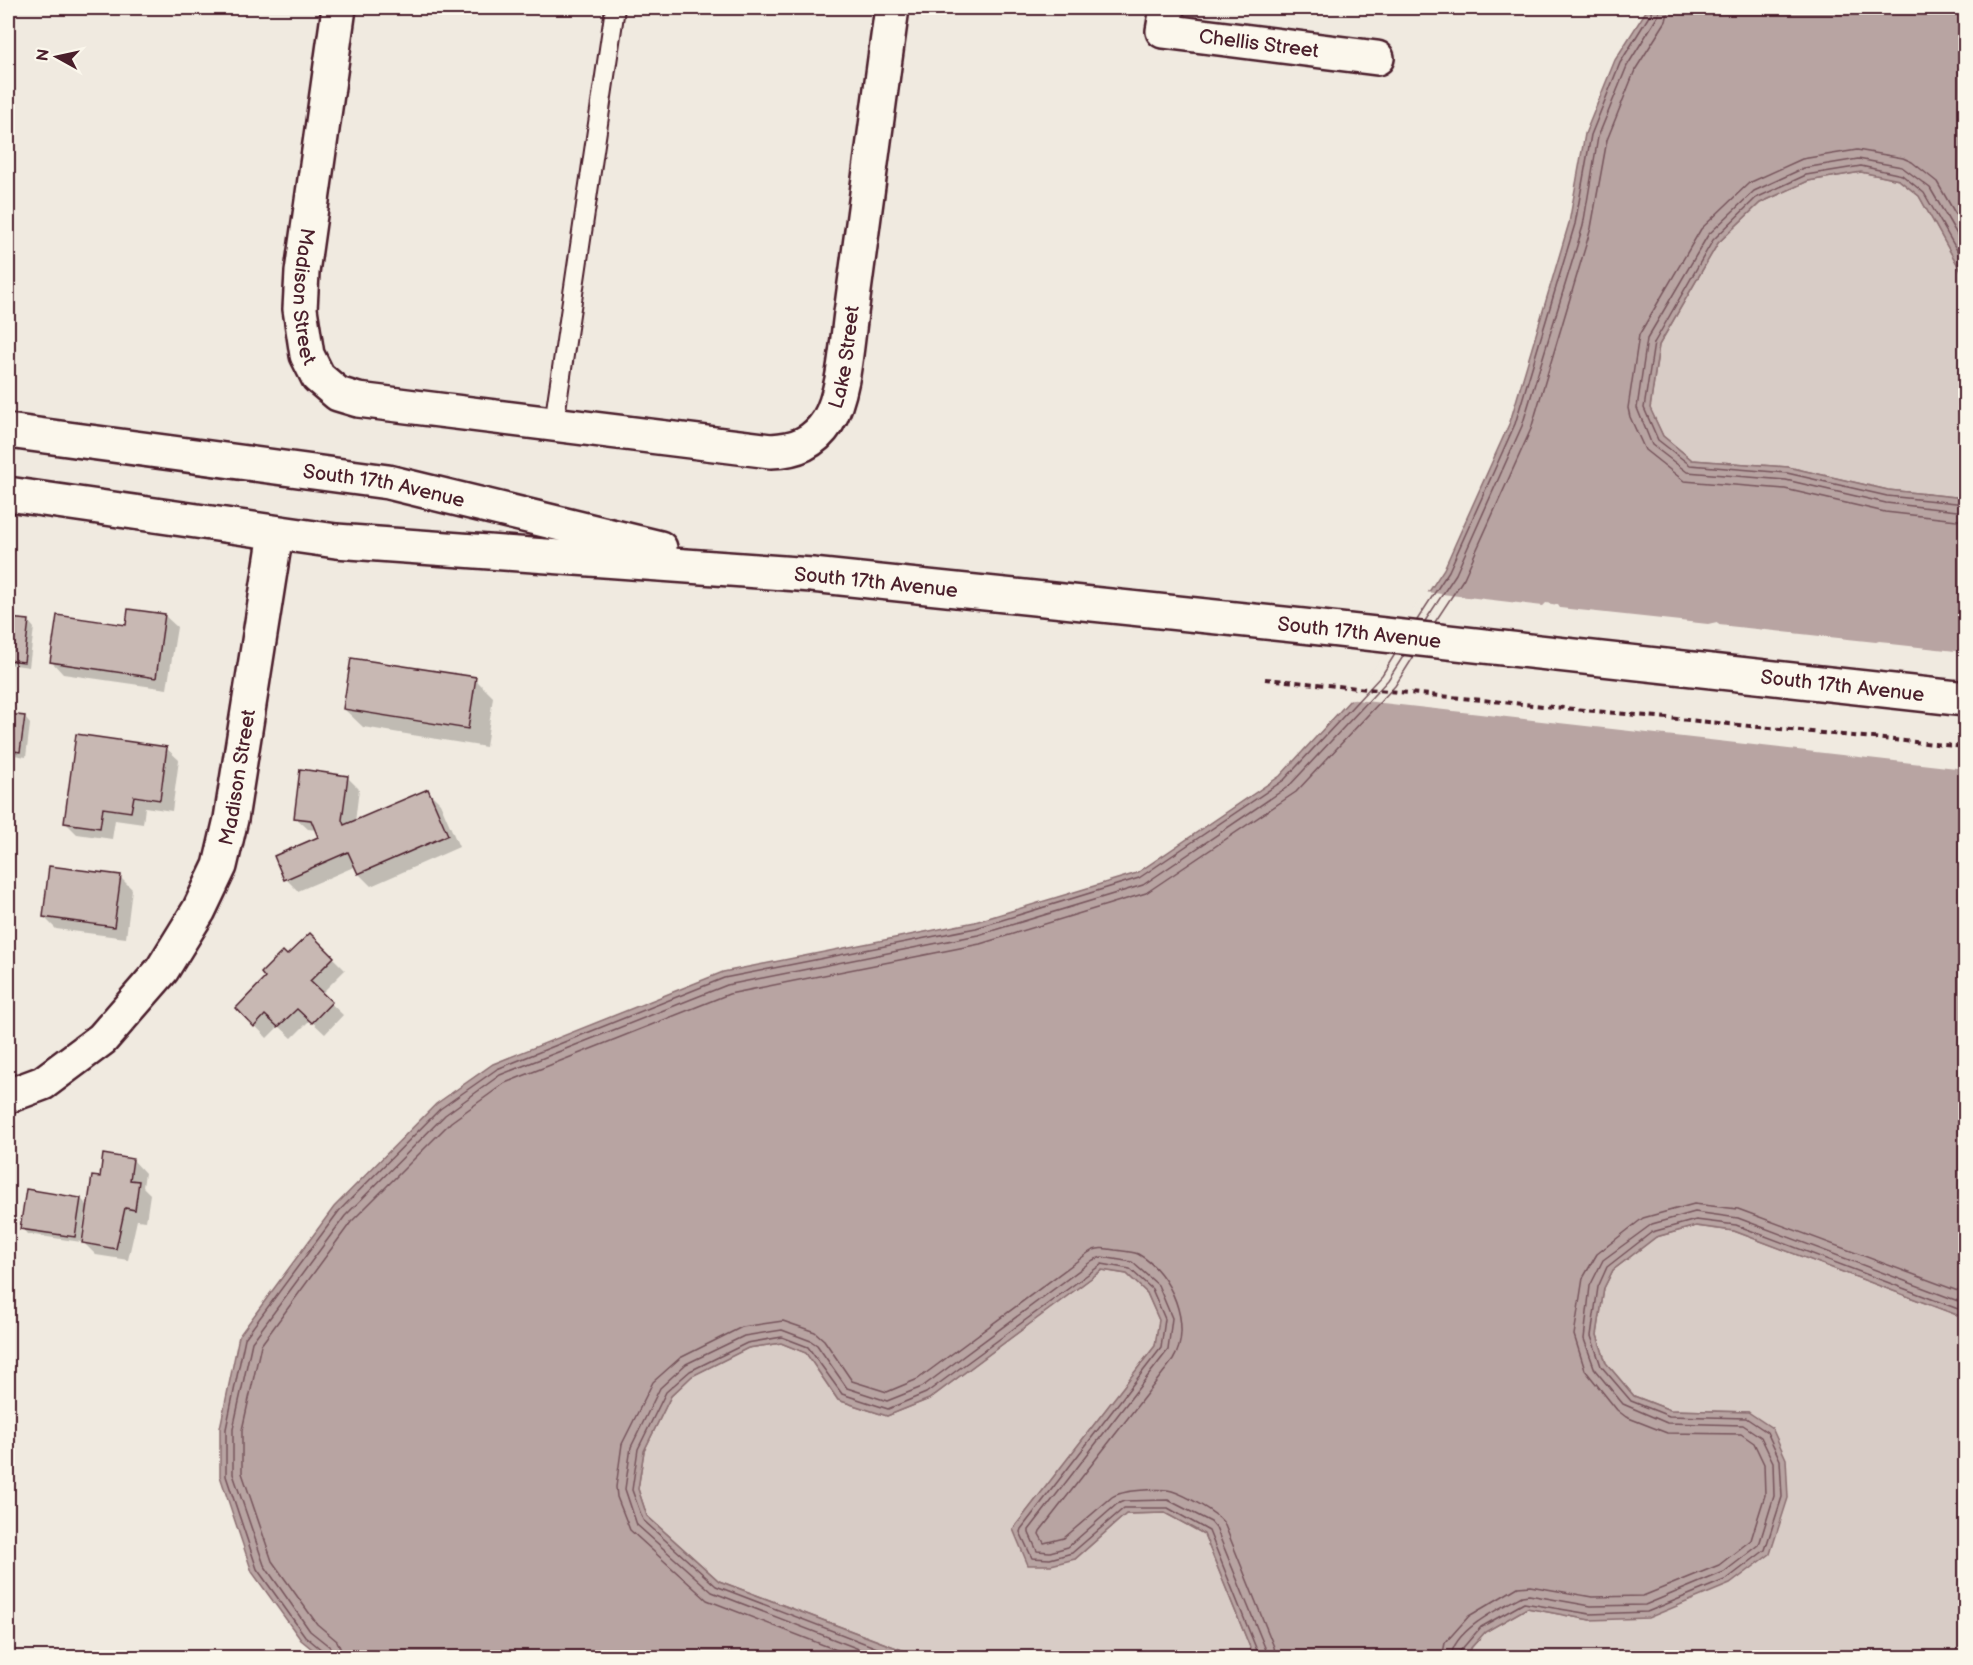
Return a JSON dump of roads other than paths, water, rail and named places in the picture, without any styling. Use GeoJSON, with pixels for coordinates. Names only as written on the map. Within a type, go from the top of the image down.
{"type":"FeatureCollection","features":[{"type":"Feature","properties":{"kind":"main road","name":"Madison Street"},"geometry":{"type":"LineString","coordinates":[[339,8],[302,272],[300,309],[307,355],[318,377],[339,394],[358,400],[554,423]]}},
{"type":"Feature","properties":{"kind":"main road","name":"Lake Street"},"geometry":{"type":"LineString","coordinates":[[554,423],[771,451],[796,449],[812,440],[820,432],[833,412],[841,383],[892,8]]}},
{"type":"Feature","properties":{"kind":"main road","name":"Chellis Street"},"geometry":{"type":"LineString","coordinates":[[1167,8],[1164,31],[1377,58]]}},
{"type":"Feature","properties":{"kind":"main road","name":"South 17th Avenue"},"geometry":{"type":"LineString","coordinates":[[8,431],[388,482],[753,570]]}},
{"type":"Feature","properties":{"kind":"main road","name":"South 17th Avenue"},"geometry":{"type":"LineString","coordinates":[[8,494],[347,541],[753,570],[1303,626],[1965,699]]}},
{"type":"Feature","properties":{"kind":"main road","name":"Madison Street"},"geometry":{"type":"LineString","coordinates":[[8,1096],[43,1083],[102,1039],[162,970],[199,910],[220,866],[231,819],[276,532]]}},
{"type":"Feature","properties":{"kind":"lane"},"geometry":{"type":"LineString","coordinates":[[554,423],[615,8]]}},
{"type":"Feature","properties":{"kind":"water"},"geometry":{"type":"Polygon","coordinates":[[[1648,8],[1965,8],[1965,278],[1919,196],[1899,180],[1861,172],[1808,181],[1760,203],[1718,243],[1659,345],[1650,408],[1663,436],[1692,460],[1788,467],[1888,490],[1965,498],[1965,1318],[1734,1231],[1696,1226],[1656,1237],[1613,1270],[1604,1288],[1597,1335],[1606,1363],[1634,1396],[1670,1410],[1748,1412],[1772,1428],[1786,1459],[1788,1498],[1770,1554],[1730,1584],[1648,1618],[1590,1620],[1527,1608],[1485,1632],[1462,1658],[1254,1657],[1204,1534],[1165,1513],[1126,1514],[1075,1559],[1051,1565],[1028,1565],[1013,1529],[1155,1346],[1159,1320],[1147,1293],[1127,1274],[1102,1270],[929,1399],[887,1416],[838,1400],[806,1353],[781,1343],[748,1348],[692,1376],[671,1396],[644,1451],[638,1489],[647,1516],[719,1581],[907,1652],[911,1657],[322,1657],[301,1640],[252,1572],[220,1476],[220,1428],[239,1336],[334,1207],[436,1104],[493,1064],[723,972],[975,922],[1137,873],[1280,776],[1377,671],[1444,569],[1510,422],[1569,223],[1585,134],[1615,60],[1648,8]]]}}]}
